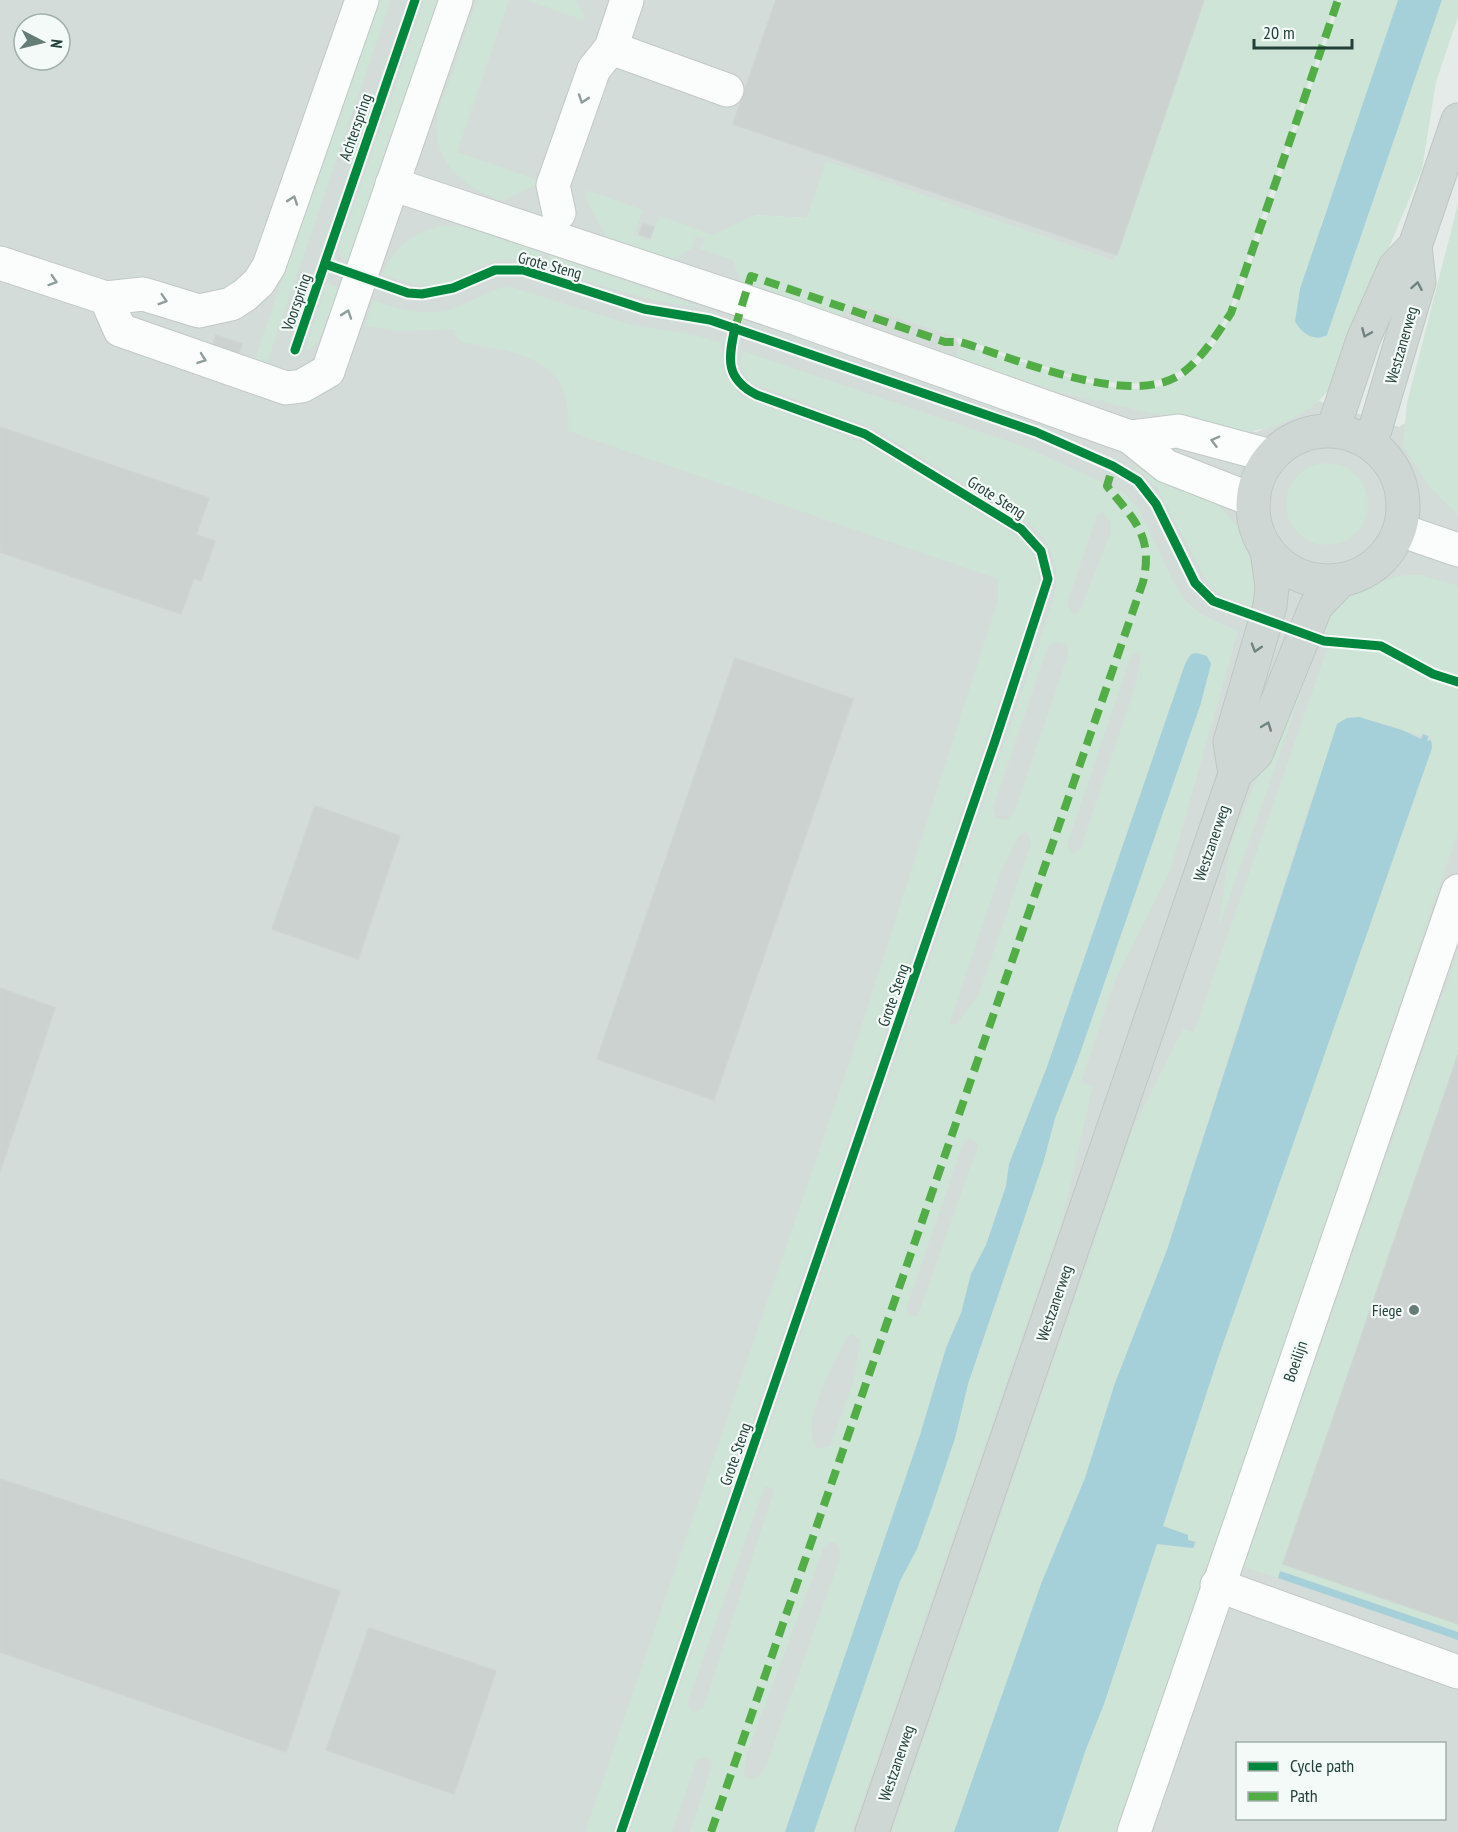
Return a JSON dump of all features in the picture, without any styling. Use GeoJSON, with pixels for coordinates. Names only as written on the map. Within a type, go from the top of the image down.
{"type":"FeatureCollection","features":[{"type":"Feature","properties":{"kind":"main road","name":"Westzanerweg"},"geometry":{"type":"LineString","coordinates":[[1333,430],[1363,340],[1395,267],[1415,246],[1458,120]]}},
{"type":"Feature","properties":{"kind":"main road","name":"Westzanerweg"},"geometry":{"type":"LineString","coordinates":[[1371,443],[1419,282],[1415,246]]}},
{"type":"Feature","properties":{"kind":"main road"},"geometry":{"type":"LineString","coordinates":[[1333,430],[1353,434],[1371,443],[1386,456],[1397,473],[1403,492],[1404,511],[1400,530],[1391,549],[1377,564],[1360,575],[1341,580],[1305,578],[1281,564],[1258,535],[1253,500],[1262,469],[1271,456],[1299,435],[1333,430]]}},
{"type":"Feature","properties":{"kind":"main road","name":"Westzanerweg"},"geometry":{"type":"LineString","coordinates":[[1235,774],[1230,742],[1270,606],[1272,587],[1268,550]]}},
{"type":"Feature","properties":{"kind":"main road","name":"Westzanerweg"},"geometry":{"type":"LineString","coordinates":[[872,1832],[1235,774],[1256,754],[1316,606],[1341,580]]}},
{"type":"Feature","properties":{"kind":"street"},"geometry":{"type":"LineString","coordinates":[[0,263],[106,298],[143,294],[199,311],[231,304],[259,282],[269,266],[362,0]]}},
{"type":"Feature","properties":{"kind":"street"},"geometry":{"type":"LineString","coordinates":[[106,298],[120,330],[286,388],[302,386],[328,371],[456,0]]}},
{"type":"Feature","properties":{"kind":"street"},"geometry":{"type":"LineString","coordinates":[[555,225],[553,185],[594,69],[611,48],[627,0]]}},
{"type":"Feature","properties":{"kind":"street"},"geometry":{"type":"LineString","coordinates":[[611,48],[727,90]]}},
{"type":"Feature","properties":{"kind":"street","name":"Grote Steng"},"geometry":{"type":"LineString","coordinates":[[392,184],[555,225],[792,317],[1130,437],[1166,466],[1253,500]]}},
{"type":"Feature","properties":{"kind":"street","name":"Grote Steng"},"geometry":{"type":"LineString","coordinates":[[1130,437],[1178,431],[1271,456]]}},
{"type":"Feature","properties":{"kind":"street"},"geometry":{"type":"LineString","coordinates":[[1400,530],[1458,550]]}},
{"type":"Feature","properties":{"kind":"street","name":"Boeilijn"},"geometry":{"type":"LineString","coordinates":[[1134,1832],[1217,1585],[1458,891]]}},
{"type":"Feature","properties":{"kind":"street"},"geometry":{"type":"LineString","coordinates":[[1217,1585],[1458,1672]]}},
{"type":"Feature","properties":{"kind":"shaded area"},"geometry":{"type":"Polygon","coordinates":[[[0,0],[1204,0],[1114,261],[827,162],[807,218],[755,215],[733,260],[841,317],[845,308],[853,303],[955,336],[959,344],[957,357],[1059,392],[1256,432],[1293,418],[1319,401],[1399,427],[1458,390],[1458,1832],[0,1832],[0,0]]]}},
{"type":"Feature","properties":{"kind":"green space"},"geometry":{"type":"Polygon","coordinates":[[[378,0],[391,0],[266,366],[254,362],[378,0]]]}},
{"type":"Feature","properties":{"kind":"green space"},"geometry":{"type":"Polygon","coordinates":[[[425,0],[439,0],[349,262],[341,257],[339,249],[425,0]]]}},
{"type":"Feature","properties":{"kind":"green space"},"geometry":{"type":"Polygon","coordinates":[[[477,0],[509,0],[457,152],[543,182],[501,201],[475,188],[453,171],[445,160],[437,134],[439,107],[477,0]]]}},
{"type":"Feature","properties":{"kind":"green space"},"geometry":{"type":"Polygon","coordinates":[[[526,0],[576,0],[584,16],[583,20],[526,0]]]}},
{"type":"Feature","properties":{"kind":"green space"},"geometry":{"type":"Polygon","coordinates":[[[1204,0],[1337,0],[1229,312],[1214,337],[1198,356],[1182,369],[1165,378],[1146,383],[1125,383],[1073,376],[854,303],[851,310],[844,309],[841,317],[741,283],[733,260],[700,249],[704,239],[696,236],[692,248],[674,260],[606,237],[585,197],[587,190],[643,210],[634,235],[650,241],[660,216],[713,235],[755,215],[807,218],[826,161],[1114,261],[1204,0]]]}},
{"type":"Feature","properties":{"kind":"green space"},"geometry":{"type":"Polygon","coordinates":[[[1341,0],[1398,0],[1344,164],[1321,225],[1323,338],[1327,335],[1442,0],[1458,0],[1458,17],[1436,82],[1422,169],[1329,390],[1320,399],[1299,415],[1276,425],[1238,433],[1059,392],[956,357],[959,344],[1089,383],[1130,389],[1151,388],[1170,383],[1197,365],[1220,335],[1242,290],[1341,0]]]}},
{"type":"Feature","properties":{"kind":"green space"},"geometry":{"type":"Polygon","coordinates":[[[1458,204],[1458,515],[1431,489],[1403,447],[1407,403],[1458,204]]]}},
{"type":"Feature","properties":{"kind":"green space"},"geometry":{"type":"Polygon","coordinates":[[[441,226],[466,227],[541,252],[536,264],[519,260],[493,262],[449,282],[435,285],[414,284],[382,274],[392,256],[406,242],[422,232],[441,226]]]}},
{"type":"Feature","properties":{"kind":"green space"},"geometry":{"type":"Polygon","coordinates":[[[550,255],[701,307],[642,297],[565,274],[546,267],[550,255]]]}},
{"type":"Feature","properties":{"kind":"green space"},"geometry":{"type":"Polygon","coordinates":[[[327,283],[340,288],[318,341],[305,351],[327,283]]]}},
{"type":"Feature","properties":{"kind":"green space"},"geometry":{"type":"Polygon","coordinates":[[[508,286],[632,325],[695,335],[721,343],[725,375],[742,397],[861,442],[896,461],[1020,538],[1034,557],[1039,578],[1036,594],[612,1832],[585,1832],[855,1046],[998,600],[998,579],[568,431],[567,406],[562,387],[552,373],[538,362],[521,355],[461,342],[453,329],[398,331],[365,326],[373,300],[416,312],[438,312],[460,306],[508,286]]]}},
{"type":"Feature","properties":{"kind":"green space"},"geometry":{"type":"Polygon","coordinates":[[[743,351],[1028,448],[1123,492],[1139,509],[1173,581],[1186,601],[1201,614],[1238,631],[1171,868],[1115,980],[1081,1082],[1093,1086],[1062,1221],[852,1832],[814,1832],[900,1581],[917,1549],[932,1507],[955,1438],[968,1384],[1044,1160],[1055,1118],[1078,1059],[1201,703],[1187,658],[1047,1067],[1009,1164],[1006,1186],[986,1245],[971,1274],[961,1313],[946,1348],[920,1435],[785,1832],[690,1832],[712,1766],[711,1760],[706,1757],[697,1760],[672,1832],[630,1832],[1053,601],[1056,581],[1051,553],[1035,528],[875,429],[751,383],[739,366],[743,351]],[[1103,512],[1097,515],[1067,604],[1074,615],[1080,611],[1111,531],[1110,522],[1103,512]],[[1054,642],[1048,646],[993,808],[996,818],[1007,820],[1014,813],[1068,655],[1067,645],[1054,642]],[[1137,652],[1131,655],[1067,845],[1072,854],[1081,848],[1135,687],[1141,656],[1137,652]],[[1027,832],[1018,837],[1001,871],[950,1022],[952,1025],[958,1023],[979,994],[1031,843],[1027,832]],[[968,1138],[964,1141],[906,1309],[910,1317],[918,1315],[978,1146],[976,1141],[968,1138]],[[852,1334],[847,1337],[827,1377],[815,1410],[812,1426],[812,1439],[818,1449],[830,1446],[854,1380],[860,1339],[852,1334]],[[765,1486],[687,1704],[693,1712],[703,1709],[773,1494],[772,1488],[765,1486]],[[830,1542],[824,1547],[746,1756],[744,1775],[751,1780],[759,1777],[767,1763],[840,1558],[839,1547],[836,1543],[830,1542]]]}},
{"type":"Feature","properties":{"kind":"green space"},"geometry":{"type":"Polygon","coordinates":[[[1327,463],[1343,466],[1356,475],[1365,488],[1368,504],[1365,520],[1356,533],[1343,542],[1327,545],[1311,542],[1298,533],[1289,520],[1286,504],[1289,488],[1298,475],[1311,466],[1327,463]]]}},
{"type":"Feature","properties":{"kind":"green space"},"geometry":{"type":"Polygon","coordinates":[[[1133,466],[1205,497],[1226,513],[1242,537],[1247,551],[1254,580],[1254,608],[1225,597],[1209,585],[1156,486],[1133,466]]]}},
{"type":"Feature","properties":{"kind":"green space"},"geometry":{"type":"Polygon","coordinates":[[[1403,575],[1421,575],[1458,586],[1458,831],[1120,1832],[1058,1832],[1104,1704],[1157,1544],[1194,1549],[1197,1542],[1188,1540],[1188,1535],[1163,1526],[1218,1358],[1432,748],[1430,736],[1422,733],[1420,736],[1402,730],[1320,780],[1310,803],[1167,1250],[1115,1383],[1085,1478],[1041,1584],[954,1832],[892,1832],[1132,1131],[1183,1029],[1194,1032],[1332,635],[1317,629],[1336,608],[1355,593],[1403,575]]]}},
{"type":"Feature","properties":{"kind":"green space"},"geometry":{"type":"Polygon","coordinates":[[[1303,665],[1310,667],[1218,930],[1230,845],[1303,665]]]}},
{"type":"Feature","properties":{"kind":"green space"},"geometry":{"type":"Polygon","coordinates":[[[1458,951],[1458,1055],[1283,1564],[1458,1624],[1458,1632],[1281,1571],[1278,1578],[1244,1567],[1458,951]]]}},
{"type":"Feature","properties":{"kind":"water"},"geometry":{"type":"Polygon","coordinates":[[[1398,0],[1442,0],[1327,335],[1313,337],[1300,329],[1295,321],[1300,289],[1398,0]]]}},
{"type":"Feature","properties":{"kind":"water"},"geometry":{"type":"Polygon","coordinates":[[[1191,654],[1207,656],[1211,664],[1201,703],[1078,1059],[1055,1118],[1044,1160],[968,1384],[955,1438],[932,1507],[917,1549],[900,1581],[814,1832],[785,1832],[920,1435],[946,1348],[961,1313],[971,1274],[986,1245],[1006,1186],[1009,1164],[1047,1067],[1185,664],[1191,654]]]}},
{"type":"Feature","properties":{"kind":"water"},"geometry":{"type":"Polygon","coordinates":[[[1359,717],[1402,730],[1421,739],[1423,734],[1428,736],[1427,741],[1431,740],[1432,748],[1218,1358],[1163,1526],[1188,1535],[1188,1540],[1195,1542],[1193,1548],[1157,1544],[1104,1704],[1058,1832],[954,1832],[1041,1584],[1085,1478],[1115,1383],[1167,1250],[1337,724],[1347,718],[1359,717]]]}},
{"type":"Feature","properties":{"kind":"water"},"geometry":{"type":"Polygon","coordinates":[[[1280,1571],[1458,1632],[1458,1640],[1278,1578],[1280,1571]]]}},
{"type":"Feature","properties":{"kind":"building"},"geometry":{"type":"Polygon","coordinates":[[[776,0],[1204,0],[1117,255],[733,124],[776,0]]]}},
{"type":"Feature","properties":{"kind":"building"},"geometry":{"type":"Polygon","coordinates":[[[643,224],[654,227],[650,238],[639,234],[643,224]]]}},
{"type":"Feature","properties":{"kind":"building"},"geometry":{"type":"Polygon","coordinates":[[[216,335],[242,344],[238,357],[212,348],[216,335]]]}},
{"type":"Feature","properties":{"kind":"building"},"geometry":{"type":"Polygon","coordinates":[[[0,427],[209,498],[196,535],[215,541],[201,581],[194,578],[181,614],[0,552],[0,427]]]}},
{"type":"Feature","properties":{"kind":"building"},"geometry":{"type":"Polygon","coordinates":[[[735,658],[853,699],[714,1100],[597,1059],[735,658]]]}},
{"type":"Feature","properties":{"kind":"building"},"geometry":{"type":"Polygon","coordinates":[[[315,806],[400,836],[358,959],[272,929],[315,806]]]}},
{"type":"Feature","properties":{"kind":"building"},"geometry":{"type":"Polygon","coordinates":[[[0,988],[55,1008],[0,1172],[0,988]]]}},
{"type":"Feature","properties":{"kind":"building","name":"Fiege"},"geometry":{"type":"Polygon","coordinates":[[[1458,1055],[1458,1624],[1283,1564],[1458,1055]]]}},
{"type":"Feature","properties":{"kind":"building"},"geometry":{"type":"Polygon","coordinates":[[[0,1479],[340,1591],[286,1752],[0,1652],[0,1479]]]}},
{"type":"Feature","properties":{"kind":"building"},"geometry":{"type":"Polygon","coordinates":[[[369,1628],[496,1671],[454,1794],[326,1750],[369,1628]]]}},
{"type":"Feature","properties":{"kind":"marked path"},"geometry":{"type":"LineString","coordinates":[[735,328],[751,276],[945,342],[960,342],[1070,377],[1130,386],[1156,384],[1178,376],[1201,355],[1231,313],[1338,0]]}},
{"type":"Feature","properties":{"kind":"marked path"},"geometry":{"type":"LineString","coordinates":[[711,1832],[1143,582],[1146,552],[1139,529],[1107,486],[1113,466]]}},
{"type":"Feature","properties":{"kind":"cycle path","name":"Achterspring"},"geometry":{"type":"LineString","coordinates":[[295,350],[415,0]]}},
{"type":"Feature","properties":{"kind":"cycle path"},"geometry":{"type":"LineString","coordinates":[[325,264],[408,293],[422,294],[453,288],[495,270],[523,270],[644,309],[710,320],[1036,432],[1113,466],[1138,481],[1156,504],[1195,583],[1213,601],[1324,641],[1381,646],[1433,674],[1458,682]]}},
{"type":"Feature","properties":{"kind":"cycle path"},"geometry":{"type":"LineString","coordinates":[[621,1832],[995,741],[1048,579],[1041,551],[1021,529],[865,434],[757,395],[747,389],[739,382],[731,367],[731,349],[735,328]]}},
{"type":"Feature","properties":{"kind":"place","name":"Fiege"},"geometry":{"type":"Point","coordinates":[1414,1310]}}]}
